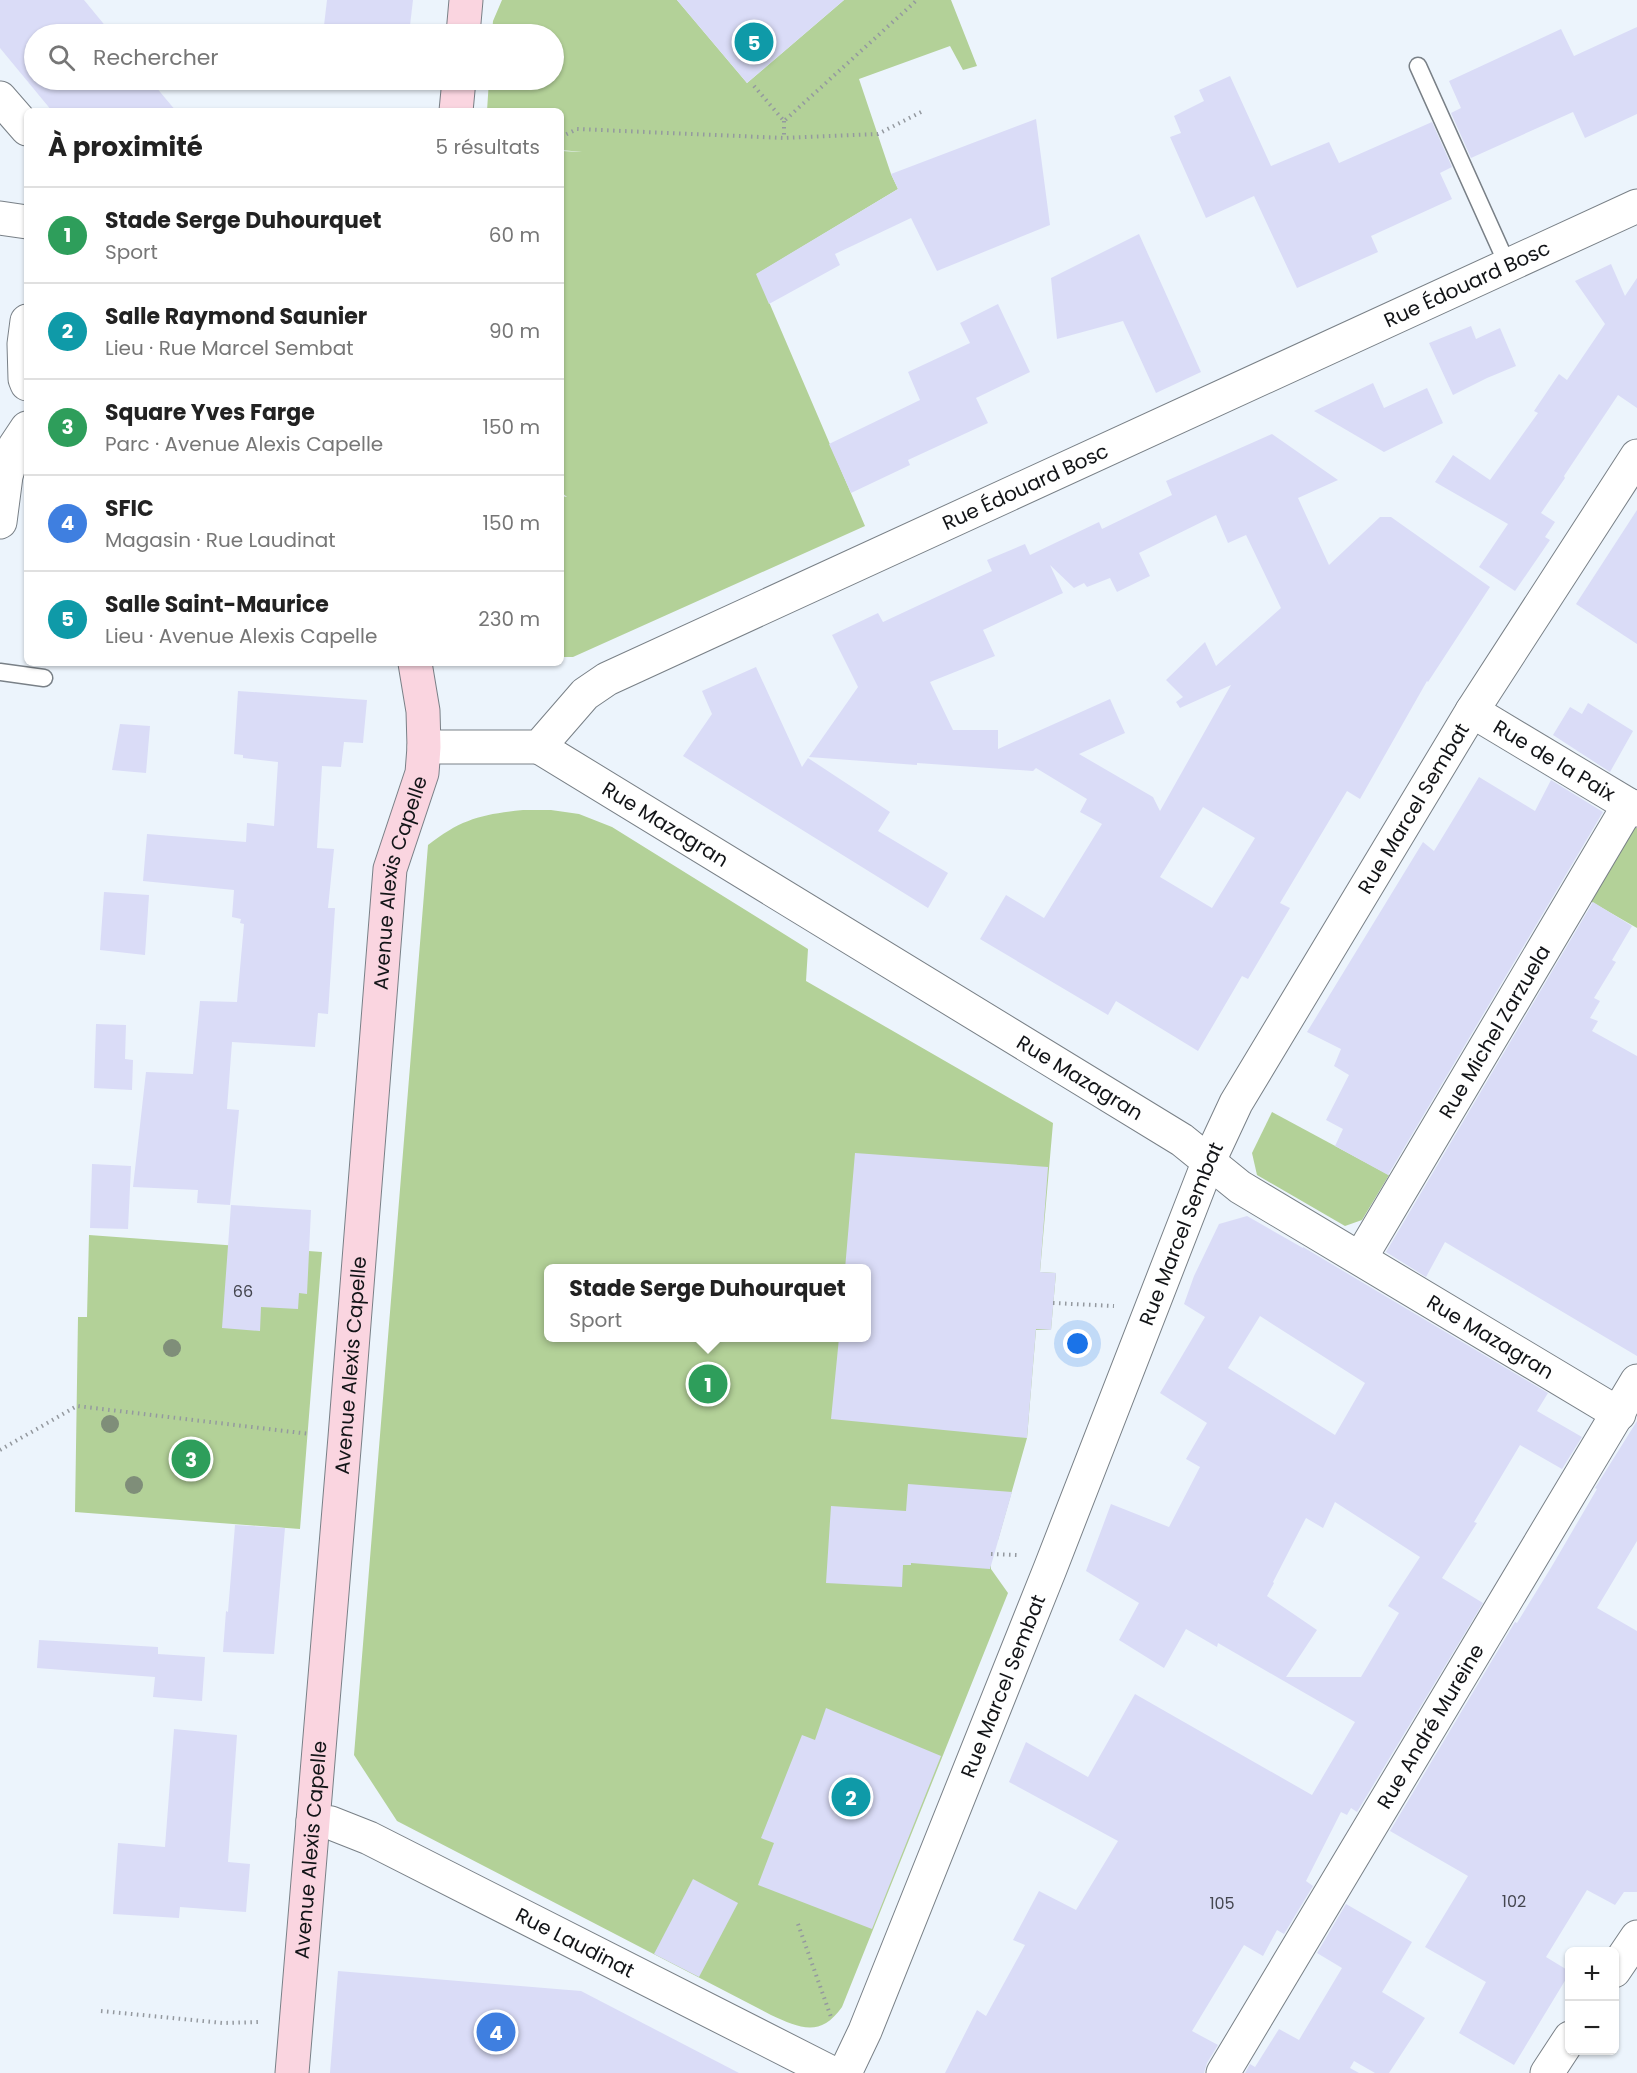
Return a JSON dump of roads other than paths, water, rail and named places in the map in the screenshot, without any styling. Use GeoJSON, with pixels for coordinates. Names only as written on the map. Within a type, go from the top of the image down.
{"type":"FeatureCollection","features":[{"type":"Feature","properties":{"kind":"street"},"geometry":{"type":"LineString","coordinates":[[464,24],[466,0]]}},
{"type":"Feature","properties":{"kind":"street"},"geometry":{"type":"LineString","coordinates":[[456,108],[458,90]]}},
{"type":"Feature","properties":{"kind":"street"},"geometry":{"type":"LineString","coordinates":[[0,98],[24,126]]}},
{"type":"Feature","properties":{"kind":"street","name":"Rue Édouard Bosc"},"geometry":{"type":"LineString","coordinates":[[538,747],[585,694],[607,679],[1637,206]]}},
{"type":"Feature","properties":{"kind":"street"},"geometry":{"type":"LineString","coordinates":[[0,218],[24,222]]}},
{"type":"Feature","properties":{"kind":"street"},"geometry":{"type":"LineString","coordinates":[[0,522],[6,476],[15,446],[24,432]]}},
{"type":"Feature","properties":{"kind":"street","name":"Rue Marcel Sembat"},"geometry":{"type":"LineString","coordinates":[[845,2073],[874,2009],[1149,1318],[1208,1163],[1236,1103],[1472,711],[1637,456]]}},
{"type":"Feature","properties":{"kind":"street","name":"Avenue Alexis Capelle"},"geometry":{"type":"LineString","coordinates":[[292,2073],[390,869],[422,773],[423,711],[416,666]]}},
{"type":"Feature","properties":{"kind":"street","name":"Rue de la Paix"},"geometry":{"type":"LineString","coordinates":[[1472,711],[1633,807]]}},
{"type":"Feature","properties":{"kind":"street"},"geometry":{"type":"LineString","coordinates":[[424,747],[538,747]]}},
{"type":"Feature","properties":{"kind":"street","name":"Rue Mazagran"},"geometry":{"type":"LineString","coordinates":[[538,747],[1182,1140],[1208,1163],[1240,1186],[1618,1414]]}},
{"type":"Feature","properties":{"kind":"street","name":"Rue Michel Zarzuela"},"geometry":{"type":"LineString","coordinates":[[1361,1257],[1633,807]]}},
{"type":"Feature","properties":{"kind":"street","name":"Rue André Mureine"},"geometry":{"type":"LineString","coordinates":[[1222,2073],[1637,1382]]}},
{"type":"Feature","properties":{"kind":"street","name":"Rue Laudinat"},"geometry":{"type":"LineString","coordinates":[[313,1821],[331,1823],[369,1838],[832,2073]]}},
{"type":"Feature","properties":{"kind":"street"},"geometry":{"type":"LineString","coordinates":[[1619,1964],[1637,1937]]}},
{"type":"Feature","properties":{"kind":"street"},"geometry":{"type":"LineString","coordinates":[[1547,2073],[1565,2044]]}},
{"type":"Feature","properties":{"kind":"lane"},"geometry":{"type":"LineString","coordinates":[[1418,66],[1508,266]]}},
{"type":"Feature","properties":{"kind":"lane"},"geometry":{"type":"LineString","coordinates":[[0,672],[44,678]]}},
{"type":"Feature","properties":{"kind":"place","name":"Salle Saint-Maurice"},"geometry":{"type":"Point","coordinates":[754,42]}},
{"type":"Feature","properties":{"kind":"place","name":"Stade Serge Duhourquet"},"geometry":{"type":"Point","coordinates":[708,1384]}},
{"type":"Feature","properties":{"kind":"place","name":"Square Yves Farge"},"geometry":{"type":"Point","coordinates":[191,1459]}},
{"type":"Feature","properties":{"kind":"place","name":"Salle Raymond Saunier"},"geometry":{"type":"Point","coordinates":[851,1797]}},
{"type":"Feature","properties":{"kind":"place","name":"SFIC"},"geometry":{"type":"Point","coordinates":[496,2032]}}]}
